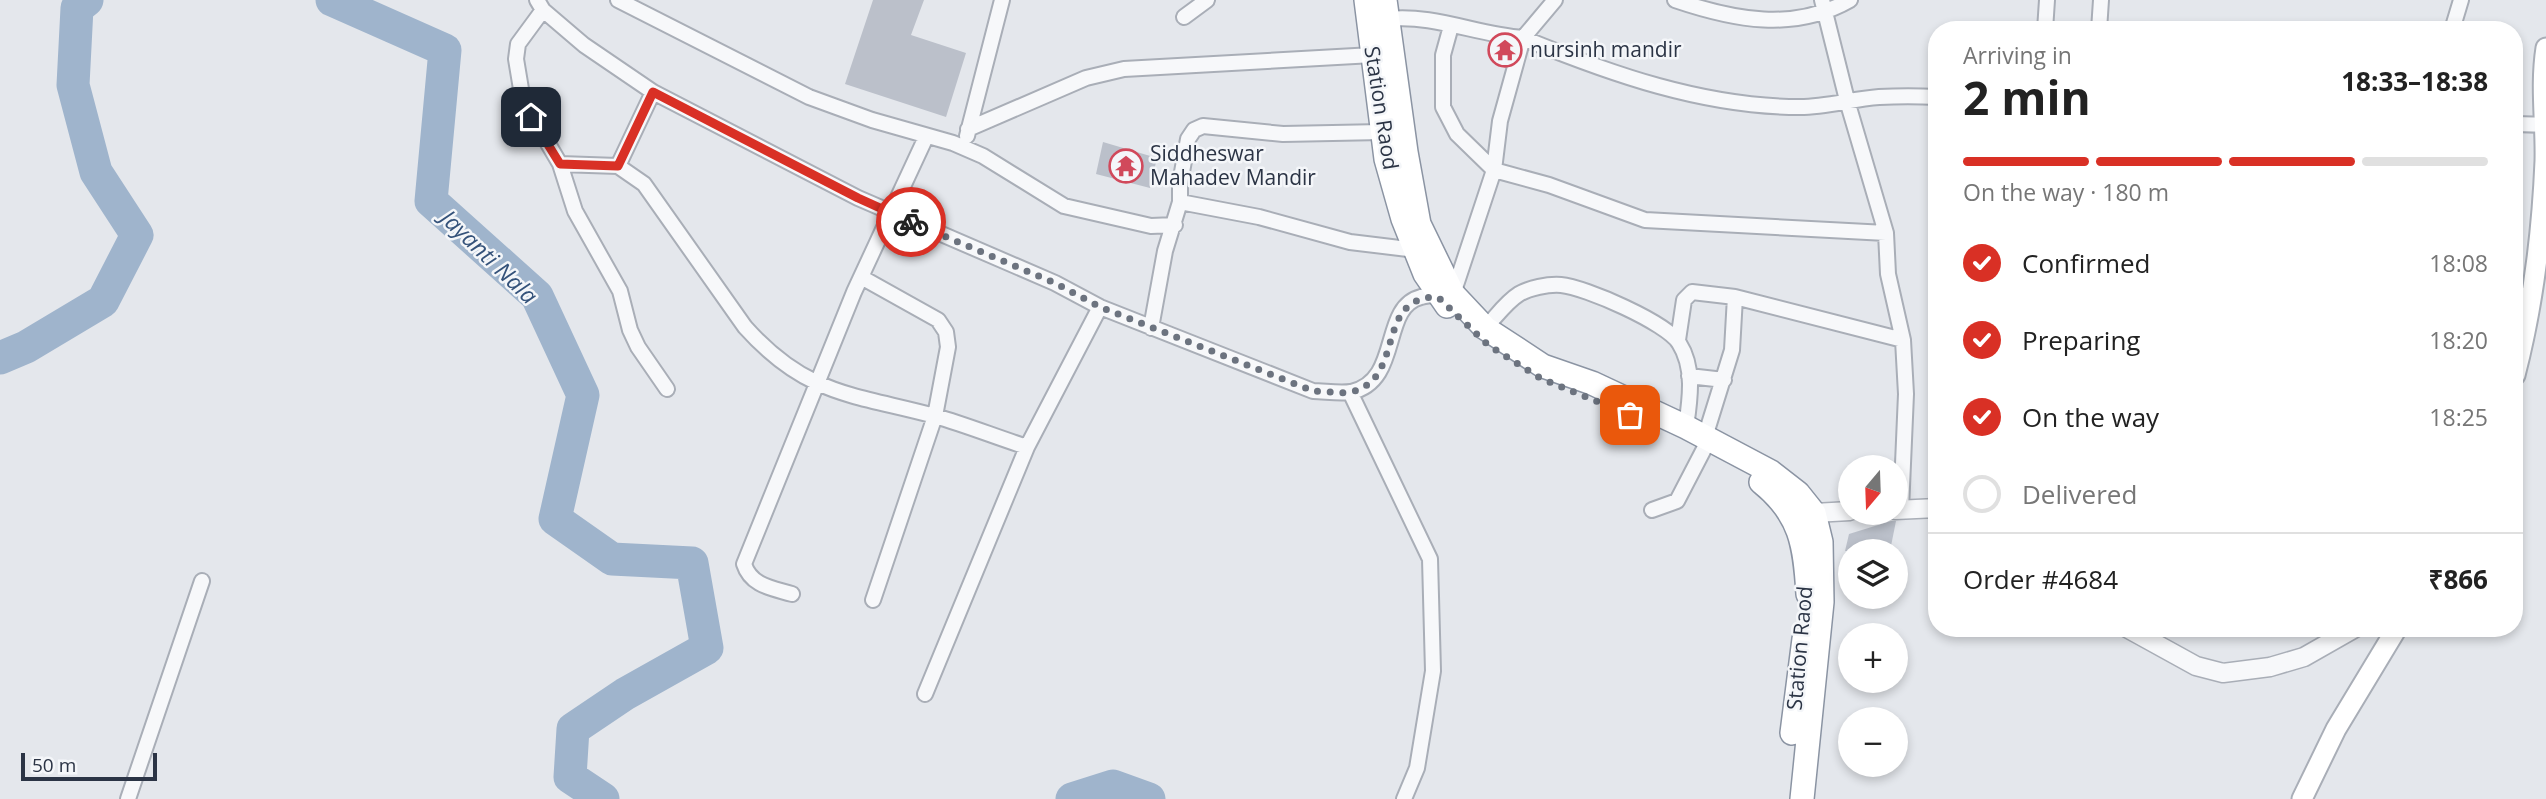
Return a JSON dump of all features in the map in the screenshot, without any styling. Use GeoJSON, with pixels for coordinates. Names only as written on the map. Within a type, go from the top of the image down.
{"type":"FeatureCollection","features":[{"type":"Feature","properties":{"kind":"highway","name":"Station Raod"},"geometry":{"type":"LineString","coordinates":[[1366,0],[1386,159],[1403,219],[1416,250],[1446,296],[1488,345],[1540,378],[1698,437]]}},
{"type":"Feature","properties":{"kind":"highway"},"geometry":{"type":"LineString","coordinates":[[1387,10],[1406,152],[1419,225],[1446,296],[1485,328],[1543,366],[1592,383],[1783,480],[1821,542],[1822,602],[1802,799]]}},
{"type":"Feature","properties":{"kind":"highway","name":"Station Raod"},"geometry":{"type":"LineString","coordinates":[[1787,799],[1808,593],[1805,518]]}},
{"type":"Feature","properties":{"kind":"main road"},"geometry":{"type":"LineString","coordinates":[[2523,295],[2543,201],[2546,48]]}},
{"type":"Feature","properties":{"kind":"main road"},"geometry":{"type":"LineString","coordinates":[[2301,799],[2336,729],[2392,637]]}},
{"type":"Feature","properties":{"kind":"street"},"geometry":{"type":"LineString","coordinates":[[618,0],[809,97],[926,137],[964,147],[1063,205],[1151,226],[1175,225]]}},
{"type":"Feature","properties":{"kind":"street"},"geometry":{"type":"LineString","coordinates":[[964,147],[1002,0]]}},
{"type":"Feature","properties":{"kind":"street"},"geometry":{"type":"LineString","coordinates":[[1184,17],[1207,0]]}},
{"type":"Feature","properties":{"kind":"street"},"geometry":{"type":"LineString","coordinates":[[667,389],[630,330],[620,291],[575,211],[560,164],[523,101],[516,59],[518,44],[540,5],[584,45],[653,92],[891,214],[1055,283],[1100,307],[1313,391],[1350,392],[1369,384],[1383,368],[1392,333],[1404,309],[1419,297],[1446,296],[1494,170],[1500,121],[1523,38],[1555,0]]}},
{"type":"Feature","properties":{"kind":"street"},"geometry":{"type":"LineString","coordinates":[[1675,0],[1743,18],[1788,21],[1850,0]]}},
{"type":"Feature","properties":{"kind":"street"},"geometry":{"type":"LineString","coordinates":[[2046,21],[2047,0]]}},
{"type":"Feature","properties":{"kind":"street"},"geometry":{"type":"LineString","coordinates":[[2100,21],[2101,0]]}},
{"type":"Feature","properties":{"kind":"street"},"geometry":{"type":"LineString","coordinates":[[2455,21],[2461,0]]}},
{"type":"Feature","properties":{"kind":"street"},"geometry":{"type":"LineString","coordinates":[[1824,7],[1848,104],[1886,233],[1888,274],[1903,341],[1905,405],[1902,455]]}},
{"type":"Feature","properties":{"kind":"street"},"geometry":{"type":"LineString","coordinates":[[1387,10],[1451,26],[1523,38],[1598,68],[1653,85],[1725,101],[1799,107],[1848,104],[1876,97],[1928,97]]}},
{"type":"Feature","properties":{"kind":"street"},"geometry":{"type":"LineString","coordinates":[[1451,26],[1443,55],[1443,107],[1457,134],[1494,170],[1549,185],[1622,214],[1645,219],[1886,233]]}},
{"type":"Feature","properties":{"kind":"street"},"geometry":{"type":"LineString","coordinates":[[968,129],[1086,78],[1124,69],[1373,55]]}},
{"type":"Feature","properties":{"kind":"street"},"geometry":{"type":"LineString","coordinates":[[618,166],[653,92]]}},
{"type":"Feature","properties":{"kind":"street"},"geometry":{"type":"LineString","coordinates":[[2523,124],[2546,125]]}},
{"type":"Feature","properties":{"kind":"street"},"geometry":{"type":"LineString","coordinates":[[1151,328],[1165,251],[1180,202],[1188,139],[1194,130],[1203,127],[1306,134],[1382,132]]}},
{"type":"Feature","properties":{"kind":"street"},"geometry":{"type":"LineString","coordinates":[[792,594],[757,583],[747,575],[744,564],[861,277],[926,137]]}},
{"type":"Feature","properties":{"kind":"street"},"geometry":{"type":"LineString","coordinates":[[560,164],[618,166],[644,184],[745,327],[764,348],[816,385],[869,403],[935,416],[1027,447]]}},
{"type":"Feature","properties":{"kind":"street"},"geometry":{"type":"LineString","coordinates":[[1180,202],[1259,217],[1350,242],[1416,250]]}},
{"type":"Feature","properties":{"kind":"street"},"geometry":{"type":"LineString","coordinates":[[861,277],[939,320],[946,332],[948,347],[935,416],[873,600]]}},
{"type":"Feature","properties":{"kind":"street"},"geometry":{"type":"LineString","coordinates":[[1485,328],[1519,294],[1538,287],[1561,285],[1616,304],[1657,323],[1678,340],[1685,354],[1698,437]]}},
{"type":"Feature","properties":{"kind":"street"},"geometry":{"type":"LineString","coordinates":[[1678,340],[1684,300],[1692,292],[1735,297],[1903,341]]}},
{"type":"Feature","properties":{"kind":"street"},"geometry":{"type":"LineString","coordinates":[[1652,510],[1676,501],[1698,437],[1724,380],[1732,350],[1735,297]]}},
{"type":"Feature","properties":{"kind":"street"},"geometry":{"type":"LineString","coordinates":[[925,694],[1027,447],[1100,307]]}},
{"type":"Feature","properties":{"kind":"street"},"geometry":{"type":"LineString","coordinates":[[1689,376],[1724,380]]}},
{"type":"Feature","properties":{"kind":"street"},"geometry":{"type":"LineString","coordinates":[[1350,392],[1430,559],[1433,671],[1417,768],[1404,799]]}},
{"type":"Feature","properties":{"kind":"street"},"geometry":{"type":"LineString","coordinates":[[1908,509],[1928,508]]}},
{"type":"Feature","properties":{"kind":"street"},"geometry":{"type":"LineString","coordinates":[[1805,518],[1838,514]]}},
{"type":"Feature","properties":{"kind":"street"},"geometry":{"type":"LineString","coordinates":[[128,799],[202,582]]}},
{"type":"Feature","properties":{"kind":"street"},"geometry":{"type":"LineString","coordinates":[[2143,637],[2196,666],[2223,673],[2270,667],[2304,657],[2339,637]]}},
{"type":"Feature","properties":{"kind":"building"},"geometry":{"type":"Polygon","coordinates":[[[873,0],[924,0],[911,35],[966,53],[946,117],[845,84],[873,0]]]}},
{"type":"Feature","properties":{"kind":"building","name":"Siddheswar Mahadev Mandir"},"geometry":{"type":"Polygon","coordinates":[[[1103,142],[1157,158],[1150,188],[1096,174],[1103,142]]]}},
{"type":"Feature","properties":{"kind":"building"},"geometry":{"type":"Polygon","coordinates":[[[1878,525],[1895,525],[1892,539],[1848,539],[1849,534],[1878,525]]]}},
{"type":"Feature","properties":{"kind":"waterway","name":"Jayanti Nala"},"geometry":{"type":"LineString","coordinates":[[0,358],[26,347],[103,301],[137,235],[96,172],[73,85],[77,8],[87,0]]}},
{"type":"Feature","properties":{"kind":"waterway","name":"Jayanti Nala"},"geometry":{"type":"LineString","coordinates":[[332,0],[445,50],[431,201],[537,296],[583,395],[555,519],[612,559],[692,563],[707,648],[625,694],[573,729],[570,777],[603,799]]}},
{"type":"Feature","properties":{"kind":"waterway","name":"Jayanti Nala"},"geometry":{"type":"LineString","coordinates":[[1072,799],[1113,786],[1149,799]]}},
{"type":"Feature","properties":{"kind":"way so far"},"geometry":{"type":"LineString","coordinates":[[911,222],[1055,283],[1100,307],[1313,391],[1350,392],[1369,384],[1383,368],[1392,333],[1404,309],[1419,297],[1438,297],[1488,345],[1540,378],[1630,415]]}},
{"type":"Feature","properties":{"kind":"place","name":"nursinh mandir"},"geometry":{"type":"Point","coordinates":[1505,50]}},
{"type":"Feature","properties":{"kind":"place","name":"Siddheswar Mahadev Mandir"},"geometry":{"type":"Point","coordinates":[1126,166]}},
{"type":"Feature","properties":{"kind":"route"},"geometry":{"type":"LineString","coordinates":[[531,117],[560,164],[618,166],[653,92],[858,198],[911,222]]}}]}
